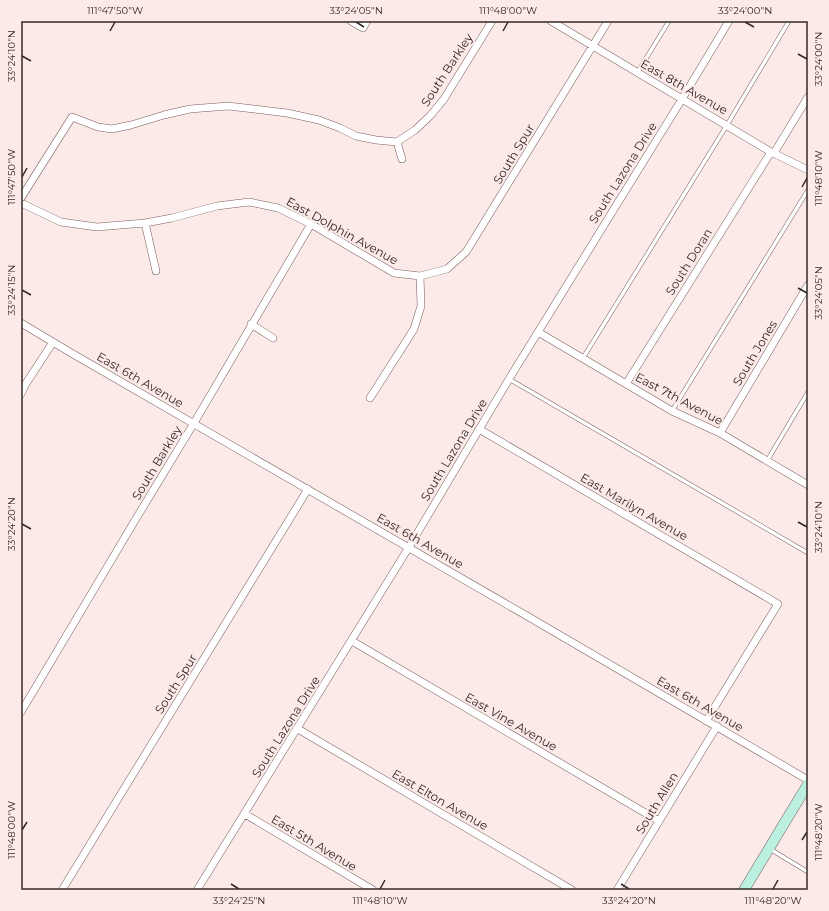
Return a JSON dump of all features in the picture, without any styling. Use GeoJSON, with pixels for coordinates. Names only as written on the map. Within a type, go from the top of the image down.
{"type":"FeatureCollection","features":[{"type":"Feature","properties":{"kind":"main road"},"geometry":{"type":"LineString","coordinates":[[744,890],[808,784]]}},
{"type":"Feature","properties":{"kind":"street"},"geometry":{"type":"LineString","coordinates":[[351,21],[363,28],[367,21]]}},
{"type":"Feature","properties":{"kind":"street","name":"South Barkley"},"geometry":{"type":"LineString","coordinates":[[397,142],[415,130],[430,116],[444,99],[492,21]]}},
{"type":"Feature","properties":{"kind":"street","name":"East 8th Avenue"},"geometry":{"type":"LineString","coordinates":[[551,21],[772,152],[808,170]]}},
{"type":"Feature","properties":{"kind":"street","name":"South Spur"},"geometry":{"type":"LineString","coordinates":[[420,276],[447,269],[466,252],[608,21]]}},
{"type":"Feature","properties":{"kind":"street","name":"South Lazona Drive"},"geometry":{"type":"LineString","coordinates":[[198,890],[352,641],[509,379],[729,21]]}},
{"type":"Feature","properties":{"kind":"street","name":"South Doran"},"geometry":{"type":"LineString","coordinates":[[626,384],[808,97]]}},
{"type":"Feature","properties":{"kind":"street"},"geometry":{"type":"LineString","coordinates":[[21,198],[72,117],[98,127],[112,129],[190,109],[228,106],[287,113],[318,120],[356,136],[397,142],[402,159]]}},
{"type":"Feature","properties":{"kind":"street","name":"East Dolphin Avenue"},"geometry":{"type":"LineString","coordinates":[[21,202],[61,222],[97,227],[145,223],[172,218],[217,206],[249,202],[278,208],[311,224],[394,273],[420,276]]}},
{"type":"Feature","properties":{"kind":"street"},"geometry":{"type":"LineString","coordinates":[[145,223],[156,271]]}},
{"type":"Feature","properties":{"kind":"street","name":"South Barkley"},"geometry":{"type":"LineString","coordinates":[[21,712],[311,224]]}},
{"type":"Feature","properties":{"kind":"street"},"geometry":{"type":"LineString","coordinates":[[370,398],[414,328],[421,306],[420,276]]}},
{"type":"Feature","properties":{"kind":"street","name":"South Jones"},"geometry":{"type":"LineString","coordinates":[[720,433],[808,285]]}},
{"type":"Feature","properties":{"kind":"street","name":"East 6th Avenue"},"geometry":{"type":"LineString","coordinates":[[21,323],[808,780]]}},
{"type":"Feature","properties":{"kind":"street"},"geometry":{"type":"LineString","coordinates":[[251,324],[274,338]]}},
{"type":"Feature","properties":{"kind":"street","name":"East 7th Avenue"},"geometry":{"type":"LineString","coordinates":[[538,332],[626,384],[672,410],[720,433],[808,485]]}},
{"type":"Feature","properties":{"kind":"street"},"geometry":{"type":"LineString","coordinates":[[21,394],[25,385],[53,342]]}},
{"type":"Feature","properties":{"kind":"street","name":"East Marilyn Avenue"},"geometry":{"type":"LineString","coordinates":[[479,429],[778,604],[706,721]]}},
{"type":"Feature","properties":{"kind":"street","name":"South Spur"},"geometry":{"type":"LineString","coordinates":[[62,890],[308,490]]}},
{"type":"Feature","properties":{"kind":"street","name":"East Vine Avenue"},"geometry":{"type":"LineString","coordinates":[[352,641],[659,821]]}},
{"type":"Feature","properties":{"kind":"street","name":"South Allen"},"geometry":{"type":"LineString","coordinates":[[617,890],[717,726]]}},
{"type":"Feature","properties":{"kind":"street","name":"East Elton Avenue"},"geometry":{"type":"LineString","coordinates":[[298,729],[572,890]]}},
{"type":"Feature","properties":{"kind":"street","name":"East 5th Avenue"},"geometry":{"type":"LineString","coordinates":[[245,814],[373,890]]}},
{"type":"Feature","properties":{"kind":"lane"},"geometry":{"type":"LineString","coordinates":[[637,73],[668,21]]}},
{"type":"Feature","properties":{"kind":"lane"},"geometry":{"type":"LineString","coordinates":[[582,358],[727,125],[789,21]]}},
{"type":"Feature","properties":{"kind":"lane"},"geometry":{"type":"LineString","coordinates":[[672,410],[808,190]]}},
{"type":"Feature","properties":{"kind":"lane"},"geometry":{"type":"LineString","coordinates":[[509,379],[808,553]]}},
{"type":"Feature","properties":{"kind":"lane"},"geometry":{"type":"LineString","coordinates":[[767,461],[808,392]]}},
{"type":"Feature","properties":{"kind":"lane"},"geometry":{"type":"LineString","coordinates":[[769,848],[808,872]]}}]}
